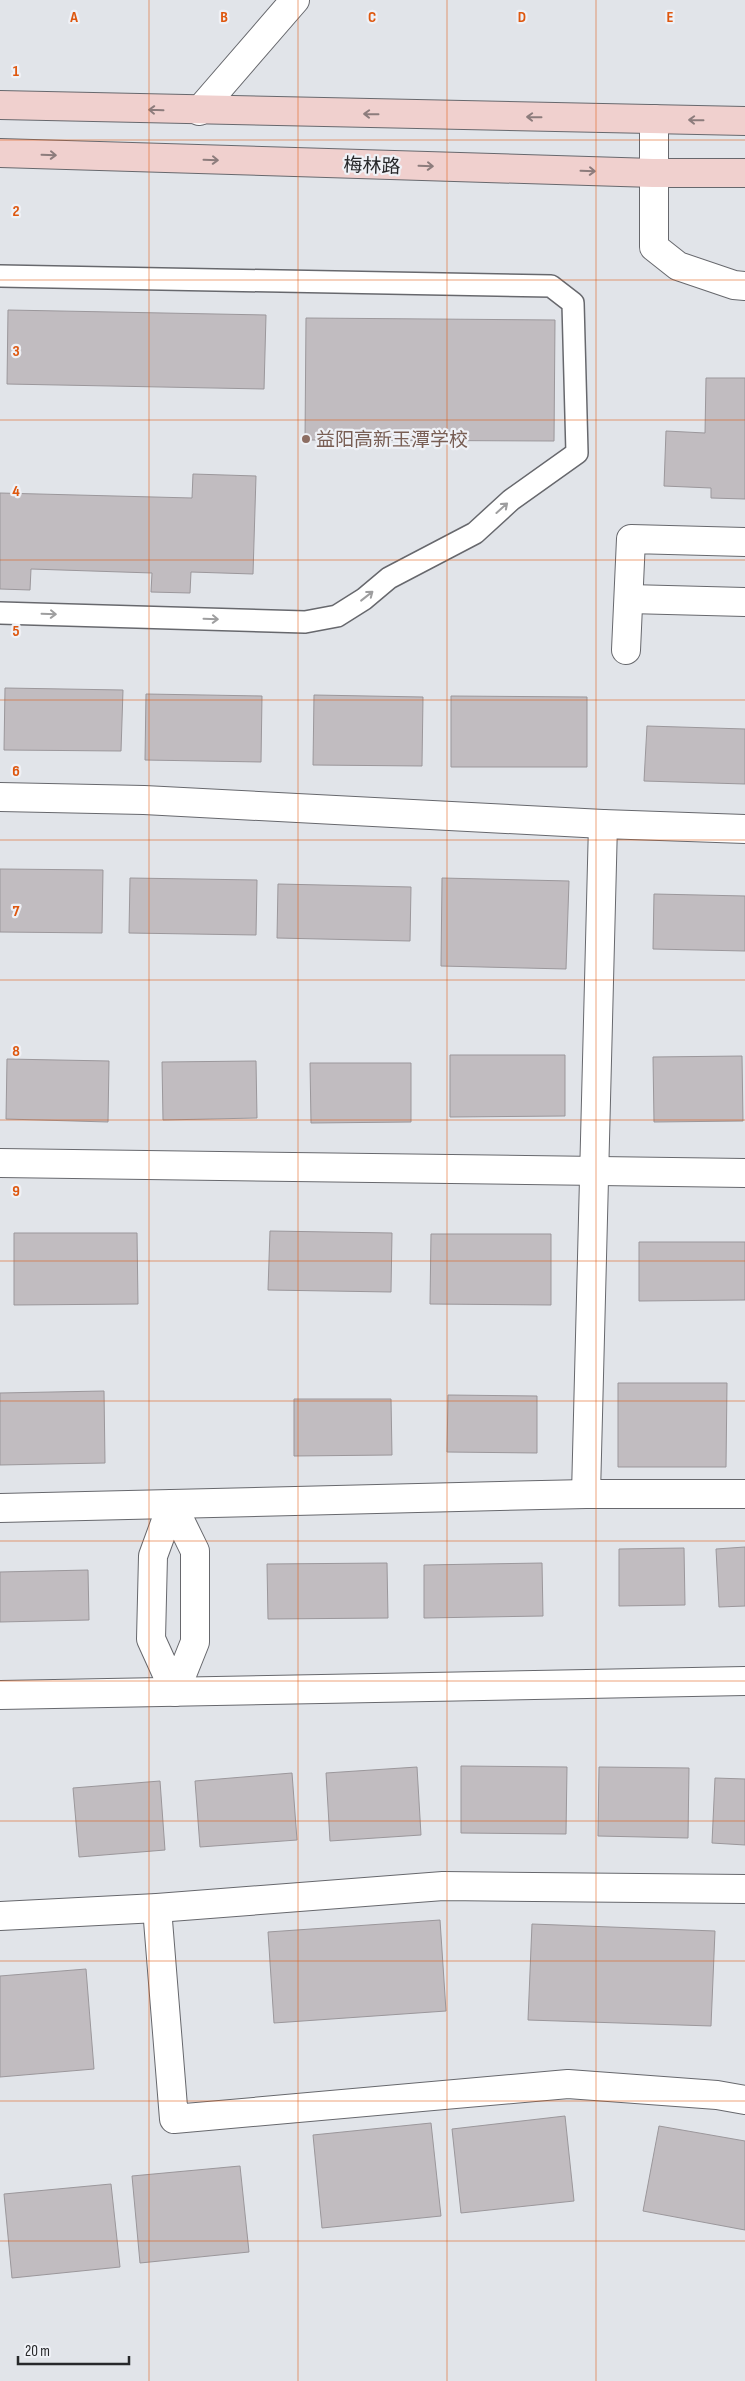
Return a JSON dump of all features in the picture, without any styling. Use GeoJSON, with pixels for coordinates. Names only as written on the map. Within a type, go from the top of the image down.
{"type":"FeatureCollection","features":[{"type":"Feature","properties":{"kind":"street"},"geometry":{"type":"LineString","coordinates":[[199,111],[295,0]]}},
{"type":"Feature","properties":{"kind":"street"},"geometry":{"type":"LineString","coordinates":[[0,105],[199,111],[745,121]]}},
{"type":"Feature","properties":{"kind":"street"},"geometry":{"type":"LineString","coordinates":[[654,120],[654,248],[678,266],[734,285],[745,286]]}},
{"type":"Feature","properties":{"kind":"street","name":"梅林路"},"geometry":{"type":"LineString","coordinates":[[0,153],[653,173],[745,173]]}},
{"type":"Feature","properties":{"kind":"street"},"geometry":{"type":"LineString","coordinates":[[626,650],[632,539],[745,542]]}},
{"type":"Feature","properties":{"kind":"street"},"geometry":{"type":"LineString","coordinates":[[629,599],[745,602]]}},
{"type":"Feature","properties":{"kind":"street"},"geometry":{"type":"LineString","coordinates":[[0,797],[144,800],[603,824],[745,829]]}},
{"type":"Feature","properties":{"kind":"street"},"geometry":{"type":"LineString","coordinates":[[586,1494],[603,824]]}},
{"type":"Feature","properties":{"kind":"street"},"geometry":{"type":"LineString","coordinates":[[0,1163],[745,1172]]}},
{"type":"Feature","properties":{"kind":"street"},"geometry":{"type":"LineString","coordinates":[[0,1508],[586,1494],[745,1494]]}},
{"type":"Feature","properties":{"kind":"street"},"geometry":{"type":"LineString","coordinates":[[172,1504],[195,1551],[195,1642],[176,1692]]}},
{"type":"Feature","properties":{"kind":"street"},"geometry":{"type":"LineString","coordinates":[[172,1504],[153,1556],[151,1639],[176,1692]]}},
{"type":"Feature","properties":{"kind":"street"},"geometry":{"type":"LineString","coordinates":[[0,1695],[745,1681]]}},
{"type":"Feature","properties":{"kind":"street"},"geometry":{"type":"LineString","coordinates":[[0,1916],[157,1908],[443,1886],[745,1889]]}},
{"type":"Feature","properties":{"kind":"street"},"geometry":{"type":"LineString","coordinates":[[157,1908],[174,2119],[568,2084],[717,2095],[745,2100]]}},
{"type":"Feature","properties":{"kind":"lane"},"geometry":{"type":"LineString","coordinates":[[0,276],[551,286],[573,303],[577,453],[511,500],[475,533],[389,578],[364,599],[337,616],[305,622],[0,613]]}},
{"type":"Feature","properties":{"kind":"building"},"geometry":{"type":"Polygon","coordinates":[[[8,310],[266,315],[264,389],[7,384],[8,310]]]}},
{"type":"Feature","properties":{"kind":"building"},"geometry":{"type":"Polygon","coordinates":[[[306,318],[555,320],[554,441],[305,440],[306,318]]]}},
{"type":"Feature","properties":{"kind":"building"},"geometry":{"type":"Polygon","coordinates":[[[706,378],[745,378],[745,499],[711,498],[711,488],[664,486],[666,431],[705,433],[706,378]]]}},
{"type":"Feature","properties":{"kind":"building"},"geometry":{"type":"Polygon","coordinates":[[[193,474],[256,476],[253,574],[191,572],[190,593],[151,592],[152,573],[31,569],[30,590],[0,589],[0,493],[192,498],[193,474]]]}},
{"type":"Feature","properties":{"kind":"building"},"geometry":{"type":"Polygon","coordinates":[[[5,688],[123,690],[121,751],[4,750],[5,688]]]}},
{"type":"Feature","properties":{"kind":"building"},"geometry":{"type":"Polygon","coordinates":[[[146,694],[262,696],[261,762],[145,760],[146,694]]]}},
{"type":"Feature","properties":{"kind":"building"},"geometry":{"type":"Polygon","coordinates":[[[314,695],[423,697],[422,766],[313,765],[314,695]]]}},
{"type":"Feature","properties":{"kind":"building"},"geometry":{"type":"Polygon","coordinates":[[[451,696],[587,697],[587,767],[451,767],[451,696]]]}},
{"type":"Feature","properties":{"kind":"building"},"geometry":{"type":"Polygon","coordinates":[[[647,726],[745,729],[745,784],[644,781],[647,726]]]}},
{"type":"Feature","properties":{"kind":"building"},"geometry":{"type":"Polygon","coordinates":[[[0,869],[103,870],[102,933],[0,932],[0,869]]]}},
{"type":"Feature","properties":{"kind":"building"},"geometry":{"type":"Polygon","coordinates":[[[130,878],[257,880],[256,935],[129,933],[130,878]]]}},
{"type":"Feature","properties":{"kind":"building"},"geometry":{"type":"Polygon","coordinates":[[[442,878],[569,881],[566,969],[441,966],[442,878]]]}},
{"type":"Feature","properties":{"kind":"building"},"geometry":{"type":"Polygon","coordinates":[[[278,884],[411,887],[410,941],[277,938],[278,884]]]}},
{"type":"Feature","properties":{"kind":"building"},"geometry":{"type":"Polygon","coordinates":[[[654,894],[745,896],[745,951],[653,949],[654,894]]]}},
{"type":"Feature","properties":{"kind":"building"},"geometry":{"type":"Polygon","coordinates":[[[450,1055],[565,1055],[565,1116],[450,1117],[450,1055]]]}},
{"type":"Feature","properties":{"kind":"building"},"geometry":{"type":"Polygon","coordinates":[[[742,1056],[743,1121],[654,1122],[653,1057],[742,1056]]]}},
{"type":"Feature","properties":{"kind":"building"},"geometry":{"type":"Polygon","coordinates":[[[7,1059],[109,1061],[108,1122],[6,1119],[7,1059]]]}},
{"type":"Feature","properties":{"kind":"building"},"geometry":{"type":"Polygon","coordinates":[[[256,1061],[257,1118],[163,1120],[162,1062],[256,1061]]]}},
{"type":"Feature","properties":{"kind":"building"},"geometry":{"type":"Polygon","coordinates":[[[310,1063],[411,1063],[411,1122],[311,1123],[310,1063]]]}},
{"type":"Feature","properties":{"kind":"building"},"geometry":{"type":"Polygon","coordinates":[[[270,1231],[392,1233],[391,1292],[268,1290],[270,1231]]]}},
{"type":"Feature","properties":{"kind":"building"},"geometry":{"type":"Polygon","coordinates":[[[14,1233],[137,1233],[138,1304],[14,1305],[14,1233]]]}},
{"type":"Feature","properties":{"kind":"building"},"geometry":{"type":"Polygon","coordinates":[[[431,1234],[551,1234],[551,1305],[430,1304],[431,1234]]]}},
{"type":"Feature","properties":{"kind":"building"},"geometry":{"type":"Polygon","coordinates":[[[639,1242],[745,1242],[745,1300],[639,1301],[639,1242]]]}},
{"type":"Feature","properties":{"kind":"building"},"geometry":{"type":"Polygon","coordinates":[[[618,1383],[727,1383],[726,1467],[618,1467],[618,1383]]]}},
{"type":"Feature","properties":{"kind":"building"},"geometry":{"type":"Polygon","coordinates":[[[104,1391],[105,1463],[0,1465],[0,1393],[104,1391]]]}},
{"type":"Feature","properties":{"kind":"building"},"geometry":{"type":"Polygon","coordinates":[[[448,1395],[537,1396],[537,1453],[447,1452],[448,1395]]]}},
{"type":"Feature","properties":{"kind":"building"},"geometry":{"type":"Polygon","coordinates":[[[294,1399],[391,1399],[392,1455],[294,1456],[294,1399]]]}},
{"type":"Feature","properties":{"kind":"building"},"geometry":{"type":"Polygon","coordinates":[[[745,1547],[745,1606],[719,1607],[716,1549],[745,1547]]]}},
{"type":"Feature","properties":{"kind":"building"},"geometry":{"type":"Polygon","coordinates":[[[684,1548],[685,1605],[619,1606],[619,1549],[684,1548]]]}},
{"type":"Feature","properties":{"kind":"building"},"geometry":{"type":"Polygon","coordinates":[[[387,1563],[388,1618],[268,1619],[267,1564],[387,1563]]]}},
{"type":"Feature","properties":{"kind":"building"},"geometry":{"type":"Polygon","coordinates":[[[542,1563],[543,1616],[424,1618],[424,1565],[542,1563]]]}},
{"type":"Feature","properties":{"kind":"building"},"geometry":{"type":"Polygon","coordinates":[[[88,1570],[89,1620],[0,1622],[0,1572],[88,1570]]]}},
{"type":"Feature","properties":{"kind":"building"},"geometry":{"type":"Polygon","coordinates":[[[461,1766],[567,1767],[566,1834],[461,1833],[461,1766]]]}},
{"type":"Feature","properties":{"kind":"building"},"geometry":{"type":"Polygon","coordinates":[[[417,1767],[421,1835],[330,1841],[326,1773],[417,1767]]]}},
{"type":"Feature","properties":{"kind":"building"},"geometry":{"type":"Polygon","coordinates":[[[599,1767],[689,1768],[688,1838],[598,1836],[599,1767]]]}},
{"type":"Feature","properties":{"kind":"building"},"geometry":{"type":"Polygon","coordinates":[[[292,1773],[297,1840],[200,1847],[195,1781],[292,1773]]]}},
{"type":"Feature","properties":{"kind":"building"},"geometry":{"type":"Polygon","coordinates":[[[715,1778],[745,1779],[745,1845],[712,1843],[715,1778]]]}},
{"type":"Feature","properties":{"kind":"building"},"geometry":{"type":"Polygon","coordinates":[[[160,1781],[165,1850],[79,1857],[73,1788],[160,1781]]]}},
{"type":"Feature","properties":{"kind":"building"},"geometry":{"type":"Polygon","coordinates":[[[440,1920],[446,2011],[274,2023],[268,1932],[440,1920]]]}},
{"type":"Feature","properties":{"kind":"building"},"geometry":{"type":"Polygon","coordinates":[[[532,1924],[715,1931],[711,2026],[528,2020],[532,1924]]]}},
{"type":"Feature","properties":{"kind":"building"},"geometry":{"type":"Polygon","coordinates":[[[86,1969],[94,2069],[0,2077],[0,1976],[86,1969]]]}},
{"type":"Feature","properties":{"kind":"building"},"geometry":{"type":"Polygon","coordinates":[[[565,2116],[574,2201],[461,2213],[452,2129],[565,2116]]]}},
{"type":"Feature","properties":{"kind":"building"},"geometry":{"type":"Polygon","coordinates":[[[431,2123],[441,2216],[322,2228],[313,2135],[431,2123]]]}},
{"type":"Feature","properties":{"kind":"building"},"geometry":{"type":"Polygon","coordinates":[[[659,2126],[745,2141],[745,2230],[643,2211],[659,2126]]]}},
{"type":"Feature","properties":{"kind":"building"},"geometry":{"type":"Polygon","coordinates":[[[240,2166],[249,2252],[140,2263],[132,2176],[240,2166]]]}},
{"type":"Feature","properties":{"kind":"building"},"geometry":{"type":"Polygon","coordinates":[[[111,2184],[120,2267],[12,2278],[4,2194],[111,2184]]]}},
{"type":"Feature","properties":{"kind":"place","name":"益阳高新玉潭学校"},"geometry":{"type":"Point","coordinates":[306,439]}}]}
